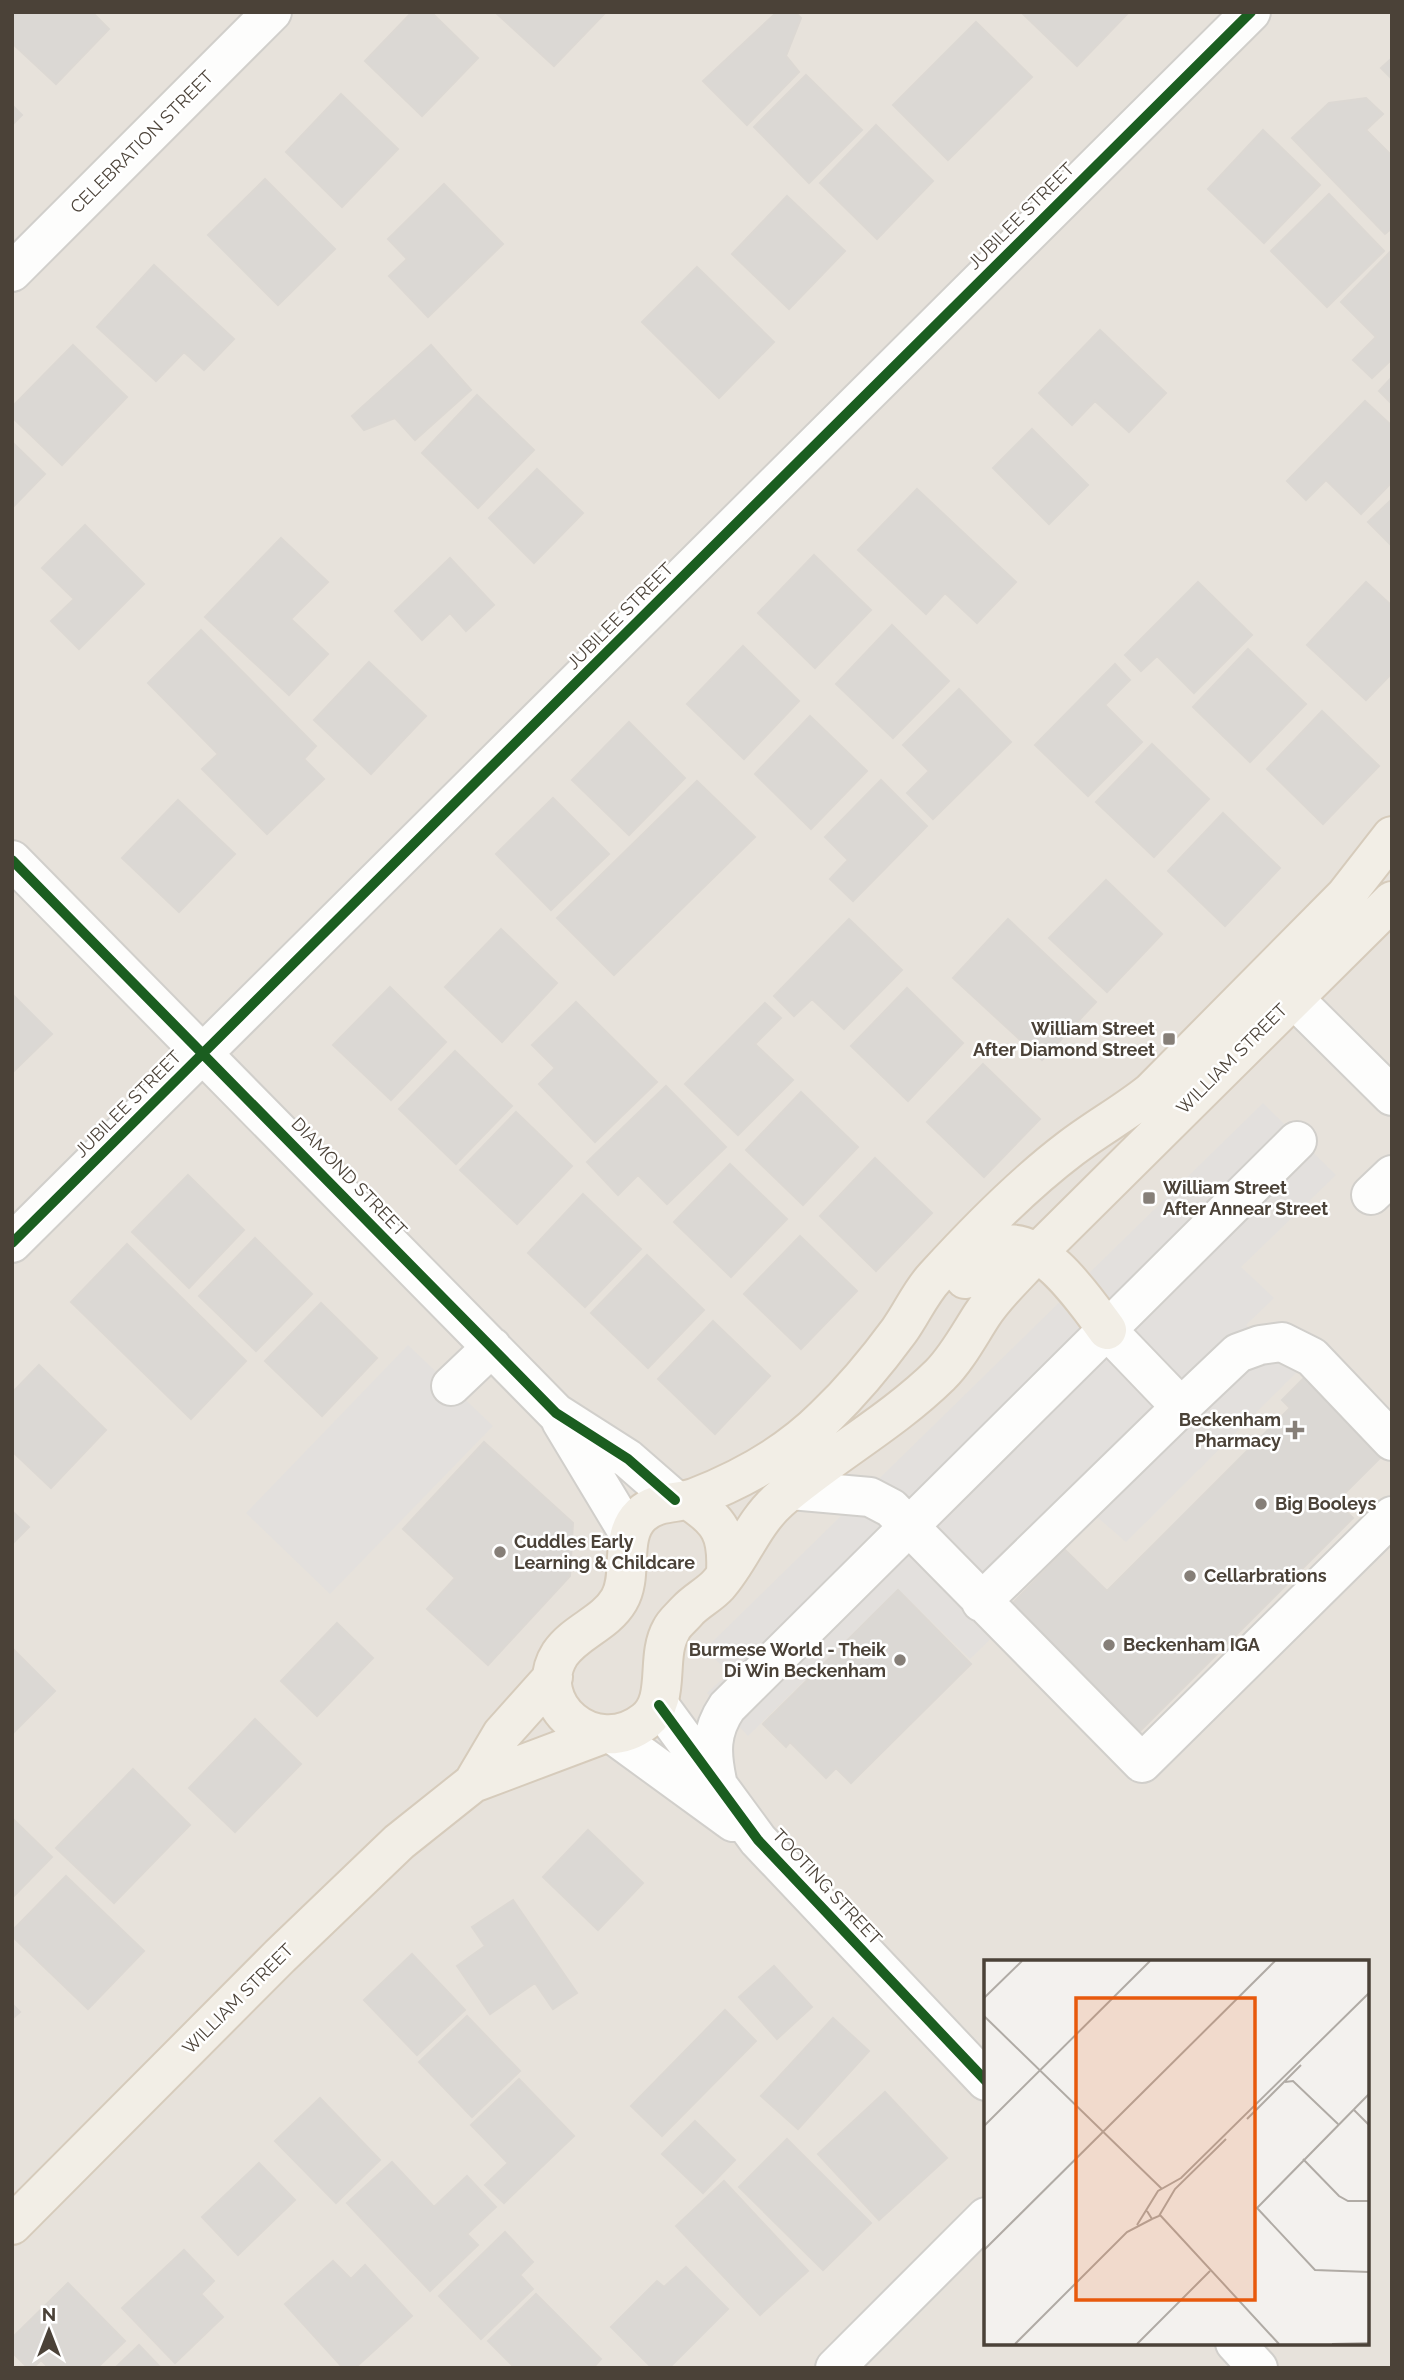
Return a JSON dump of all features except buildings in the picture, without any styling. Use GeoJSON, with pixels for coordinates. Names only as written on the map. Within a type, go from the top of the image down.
{"type":"FeatureCollection","features":[{"type":"Feature","properties":{"kind":"main road","name":"WILLIAM STREET"},"geometry":{"type":"LineString","coordinates":[[12,2225],[322,1915],[399,1842],[473,1783],[637,1727],[649,1718],[659,1705],[661,1662],[670,1630],[697,1600],[717,1586],[753,1530],[791,1490],[829,1459],[880,1426],[943,1372],[1023,1268],[1072,1218],[1281,986],[1392,836]]}},
{"type":"Feature","properties":{"kind":"main road","name":"WILLIAM STREET"},"geometry":{"type":"LineString","coordinates":[[473,1783],[502,1734],[554,1677],[556,1662],[568,1642],[604,1618],[621,1598],[629,1534],[639,1516],[656,1506],[737,1480],[775,1456],[823,1419],[901,1328],[932,1279],[1074,1146],[1119,1118],[1281,986],[1392,901]]}},
{"type":"Feature","properties":{"kind":"main road","name":"WILLIAM STREET"},"geometry":{"type":"LineString","coordinates":[[1023,1268],[1026,1226],[1054,1169],[1074,1146]]}},
{"type":"Feature","properties":{"kind":"main road"},"geometry":{"type":"LineString","coordinates":[[1072,1218],[1064,1247],[1075,1286],[1107,1330]]}},
{"type":"Feature","properties":{"kind":"main road","name":"WILLIAM STREET"},"geometry":{"type":"LineString","coordinates":[[869,1368],[921,1331],[983,1258],[1000,1246],[1023,1268]]}},
{"type":"Feature","properties":{"kind":"main road"},"geometry":{"type":"LineString","coordinates":[[1023,1268],[1075,1286]]}},
{"type":"Feature","properties":{"kind":"main road"},"geometry":{"type":"LineString","coordinates":[[1023,1268],[1043,1287],[1107,1330]]}},
{"type":"Feature","properties":{"kind":"main road"},"geometry":{"type":"LineString","coordinates":[[681,1500],[713,1519],[722,1532],[727,1548],[726,1572]]}},
{"type":"Feature","properties":{"kind":"main road"},"geometry":{"type":"LineString","coordinates":[[554,1677],[558,1701],[567,1716],[606,1736]]}},
{"type":"Feature","properties":{"kind":"street","name":"CELEBRATION STREET"},"geometry":{"type":"LineString","coordinates":[[12,272],[272,12]]}},
{"type":"Feature","properties":{"kind":"street","name":"JUBILEE STREET"},"geometry":{"type":"LineString","coordinates":[[12,1243],[1251,12]]}},
{"type":"Feature","properties":{"kind":"street","name":"DIAMOND STREET"},"geometry":{"type":"LineString","coordinates":[[12,860],[556,1413],[628,1459],[681,1500]]}},
{"type":"Feature","properties":{"kind":"street"},"geometry":{"type":"LineString","coordinates":[[1281,986],[1392,1096]]}},
{"type":"Feature","properties":{"kind":"street"},"geometry":{"type":"LineString","coordinates":[[718,1782],[712,1760],[712,1736],[727,1707],[900,1517],[1107,1330],[1297,1141]]}},
{"type":"Feature","properties":{"kind":"street"},"geometry":{"type":"LineString","coordinates":[[1107,1330],[1181,1407]]}},
{"type":"Feature","properties":{"kind":"street"},"geometry":{"type":"LineString","coordinates":[[981,1602],[1238,1353],[1260,1345],[1282,1342],[1312,1357],[1392,1441]]}},
{"type":"Feature","properties":{"kind":"street"},"geometry":{"type":"LineString","coordinates":[[452,1387],[492,1348]]}},
{"type":"Feature","properties":{"kind":"street","name":"DIAMOND STREET"},"geometry":{"type":"LineString","coordinates":[[556,1413],[629,1534]]}},
{"type":"Feature","properties":{"kind":"street"},"geometry":{"type":"LineString","coordinates":[[791,1490],[870,1497],[900,1517],[1142,1763],[1392,1516]]}},
{"type":"Feature","properties":{"kind":"street","name":"TOOTING STREET"},"geometry":{"type":"LineString","coordinates":[[659,1705],[758,1840],[984,2079]]}},
{"type":"Feature","properties":{"kind":"street","name":"TOOTING STREET"},"geometry":{"type":"LineString","coordinates":[[606,1736],[758,1840]]}},
{"type":"Feature","properties":{"kind":"street"},"geometry":{"type":"LineString","coordinates":[[835,2368],[984,2219]]}},
{"type":"Feature","properties":{"kind":"street"},"geometry":{"type":"LineString","coordinates":[[1237,2345],[1258,2368]]}},
{"type":"Feature","properties":{"kind":"shaded area"},"geometry":{"type":"Polygon","coordinates":[[[12,12],[1392,12],[1392,2368],[12,2368],[12,12]]]}},
{"type":"Feature","properties":{"kind":"shaded area"},"geometry":{"type":"Polygon","coordinates":[[[1263,1103],[1336,1175],[1241,1267],[1274,1298],[1246,1325],[1298,1371],[1126,1542],[1096,1516],[994,1618],[1002,1628],[970,1659],[898,1589],[748,1736],[707,1693],[729,1673],[705,1649],[1263,1103]]]}},
{"type":"Feature","properties":{"kind":"shaded area"},"geometry":{"type":"Polygon","coordinates":[[[408,1345],[493,1426],[330,1594],[246,1513],[408,1345]]]}},
{"type":"Feature","properties":{"kind":"cycle path"},"geometry":{"type":"LineString","coordinates":[[12,1243],[1251,12]]}},
{"type":"Feature","properties":{"kind":"cycle path"},"geometry":{"type":"LineString","coordinates":[[12,860],[556,1413],[628,1459],[675,1500]]}},
{"type":"Feature","properties":{"kind":"cycle path"},"geometry":{"type":"LineString","coordinates":[[659,1705],[758,1840],[984,2079]]}},
{"type":"Feature","properties":{"kind":"place","name":"William Street After Diamond Street"},"geometry":{"type":"Point","coordinates":[1169,1039]}},
{"type":"Feature","properties":{"kind":"place","name":"William Street After Annear Street"},"geometry":{"type":"Point","coordinates":[1149,1198]}},
{"type":"Feature","properties":{"kind":"place","name":"Beckenham Pharmacy"},"geometry":{"type":"Point","coordinates":[1295,1430]}},
{"type":"Feature","properties":{"kind":"place","name":"Big Booleys"},"geometry":{"type":"Point","coordinates":[1261,1504]}},
{"type":"Feature","properties":{"kind":"place","name":"Cuddles Early Learning & Childcare"},"geometry":{"type":"Point","coordinates":[500,1552]}},
{"type":"Feature","properties":{"kind":"place","name":"Cellarbrations"},"geometry":{"type":"Point","coordinates":[1190,1576]}},
{"type":"Feature","properties":{"kind":"place","name":"Beckenham IGA"},"geometry":{"type":"Point","coordinates":[1109,1645]}},
{"type":"Feature","properties":{"kind":"place","name":"Burmese World - Theik Di Win Beckenham"},"geometry":{"type":"Point","coordinates":[900,1660]}}]}
